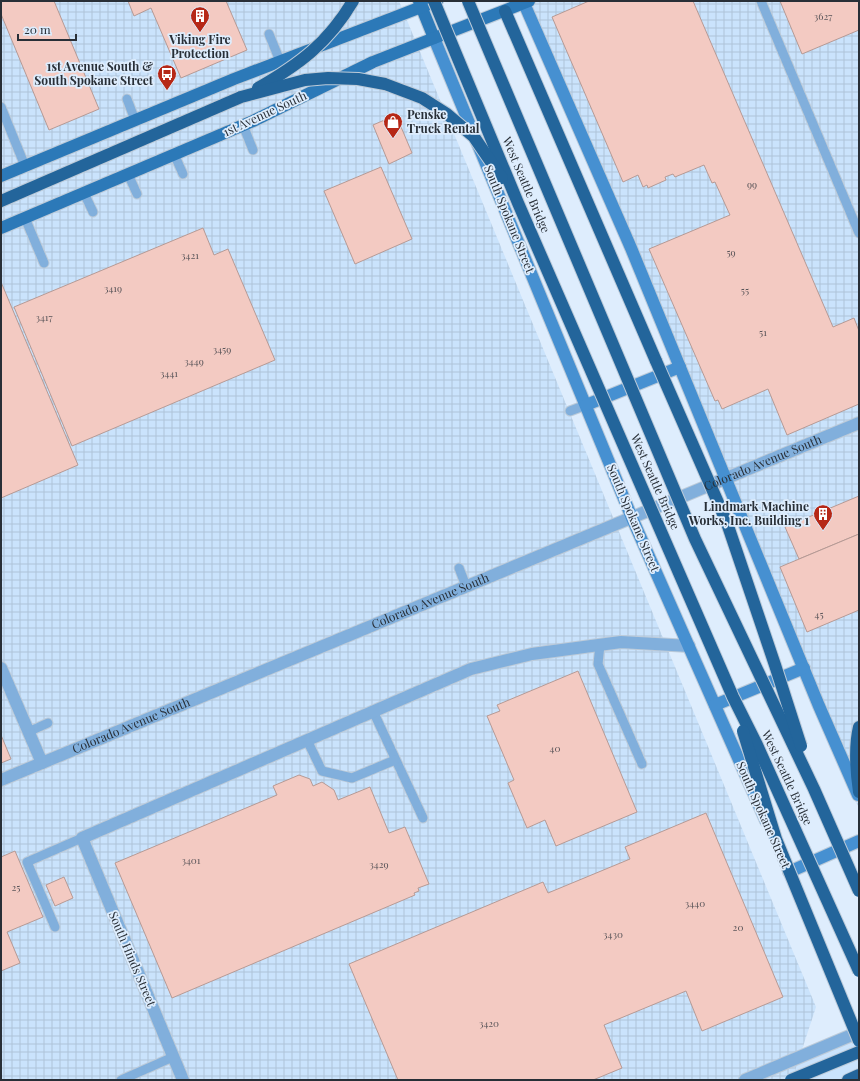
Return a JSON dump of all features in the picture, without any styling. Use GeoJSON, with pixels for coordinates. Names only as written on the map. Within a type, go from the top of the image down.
{"type":"FeatureCollection","features":[{"type":"Feature","properties":{"kind":"highway"},"geometry":{"type":"LineString","coordinates":[[1,201],[241,97],[283,74],[306,57],[331,33],[353,1]]}},
{"type":"Feature","properties":{"kind":"highway","name":"West Seattle Bridge"},"geometry":{"type":"LineString","coordinates":[[434,1],[518,203],[733,697],[757,745],[859,971]]}},
{"type":"Feature","properties":{"kind":"highway","name":"West Seattle Bridge"},"geometry":{"type":"LineString","coordinates":[[468,1],[695,539],[814,789],[859,891]]}},
{"type":"Feature","properties":{"kind":"highway"},"geometry":{"type":"LineString","coordinates":[[505,6],[615,266],[727,523],[775,665],[814,789]]}},
{"type":"Feature","properties":{"kind":"highway"},"geometry":{"type":"LineString","coordinates":[[241,97],[305,80],[328,78],[358,79],[385,84],[415,95],[446,114],[474,137],[518,203]]}},
{"type":"Feature","properties":{"kind":"highway"},"geometry":{"type":"LineString","coordinates":[[733,697],[776,839],[859,1040]]}},
{"type":"Feature","properties":{"kind":"highway"},"geometry":{"type":"LineString","coordinates":[[859,727],[856,754],[859,792]]}},
{"type":"Feature","properties":{"kind":"highway"},"geometry":{"type":"LineString","coordinates":[[791,1080],[859,1052]]}},
{"type":"Feature","properties":{"kind":"highway"},"geometry":{"type":"LineString","coordinates":[[848,1080],[859,1075]]}},
{"type":"Feature","properties":{"kind":"main road"},"geometry":{"type":"LineString","coordinates":[[1,176],[234,78],[280,61],[420,4],[437,1]]}},
{"type":"Feature","properties":{"kind":"main road"},"geometry":{"type":"LineString","coordinates":[[526,2],[628,241],[804,668],[859,796]]}},
{"type":"Feature","properties":{"kind":"main road","name":"1st Avenue South"},"geometry":{"type":"LineString","coordinates":[[1,228],[243,125],[374,62],[434,38],[505,6],[526,2]]}},
{"type":"Feature","properties":{"kind":"main road","name":"South Spokane Street"},"geometry":{"type":"LineString","coordinates":[[420,4],[632,518],[859,1031]]}},
{"type":"Feature","properties":{"kind":"main road"},"geometry":{"type":"LineString","coordinates":[[586,405],[680,367]]}},
{"type":"Feature","properties":{"kind":"main road"},"geometry":{"type":"LineString","coordinates":[[715,706],[804,668]]}},
{"type":"Feature","properties":{"kind":"main road"},"geometry":{"type":"LineString","coordinates":[[789,872],[859,841]]}},
{"type":"Feature","properties":{"kind":"street","name":"Colorado Avenue South"},"geometry":{"type":"LineString","coordinates":[[1,780],[859,423]]}},
{"type":"Feature","properties":{"kind":"street"},"geometry":{"type":"LineString","coordinates":[[82,838],[471,669],[532,654],[621,642],[689,646]]}},
{"type":"Feature","properties":{"kind":"street"},"geometry":{"type":"LineString","coordinates":[[1,668],[42,763]]}},
{"type":"Feature","properties":{"kind":"street","name":"South Hinds Street"},"geometry":{"type":"LineString","coordinates":[[82,838],[183,1080]]}},
{"type":"Feature","properties":{"kind":"street"},"geometry":{"type":"LineString","coordinates":[[745,1080],[859,1031]]}},
{"type":"Feature","properties":{"kind":"lane"},"geometry":{"type":"LineString","coordinates":[[761,1],[859,233]]}},
{"type":"Feature","properties":{"kind":"lane"},"geometry":{"type":"LineString","coordinates":[[269,34],[280,61]]}},
{"type":"Feature","properties":{"kind":"lane"},"geometry":{"type":"LineString","coordinates":[[127,99],[135,120]]}},
{"type":"Feature","properties":{"kind":"lane"},"geometry":{"type":"LineString","coordinates":[[1,108],[25,166]]}},
{"type":"Feature","properties":{"kind":"lane"},"geometry":{"type":"LineString","coordinates":[[243,125],[253,150]]}},
{"type":"Feature","properties":{"kind":"lane"},"geometry":{"type":"LineString","coordinates":[[174,154],[183,174]]}},
{"type":"Feature","properties":{"kind":"lane"},"geometry":{"type":"LineString","coordinates":[[128,174],[137,194]]}},
{"type":"Feature","properties":{"kind":"lane"},"geometry":{"type":"LineString","coordinates":[[84,193],[93,212]]}},
{"type":"Feature","properties":{"kind":"lane"},"geometry":{"type":"LineString","coordinates":[[25,218],[44,263]]}},
{"type":"Feature","properties":{"kind":"lane"},"geometry":{"type":"LineString","coordinates":[[570,412],[586,405]]}},
{"type":"Feature","properties":{"kind":"lane"},"geometry":{"type":"LineString","coordinates":[[459,568],[466,586]]}},
{"type":"Feature","properties":{"kind":"lane"},"geometry":{"type":"LineString","coordinates":[[600,645],[598,664],[642,764]]}},
{"type":"Feature","properties":{"kind":"lane"},"geometry":{"type":"LineString","coordinates":[[373,711],[423,818]]}},
{"type":"Feature","properties":{"kind":"lane"},"geometry":{"type":"LineString","coordinates":[[28,732],[48,723]]}},
{"type":"Feature","properties":{"kind":"lane"},"geometry":{"type":"LineString","coordinates":[[307,740],[322,771],[352,778],[396,760]]}},
{"type":"Feature","properties":{"kind":"lane"},"geometry":{"type":"LineString","coordinates":[[55,927],[27,862],[82,838]]}},
{"type":"Feature","properties":{"kind":"lane"},"geometry":{"type":"LineString","coordinates":[[121,1080],[173,1057]]}},
{"type":"Feature","properties":{"kind":"shaded area"},"geometry":{"type":"Polygon","coordinates":[[[1,1],[399,1],[816,1007],[792,1080],[1,1080],[1,1]]]}},
{"type":"Feature","properties":{"kind":"shaded area"},"geometry":{"type":"Polygon","coordinates":[[[530,1],[859,1],[859,809],[530,1]]]}},
{"type":"Feature","properties":{"kind":"shaded area"},"geometry":{"type":"Polygon","coordinates":[[[859,1030],[859,1080],[744,1080],[859,1030]]]}},
{"type":"Feature","properties":{"kind":"building"},"geometry":{"type":"Polygon","coordinates":[[[1,1],[54,1],[99,109],[49,130],[1,14],[1,1]]]}},
{"type":"Feature","properties":{"kind":"building","name":"Viking Fire Protection"},"geometry":{"type":"Polygon","coordinates":[[[128,1],[226,1],[247,50],[181,78],[151,8],[134,16],[128,1]]]}},
{"type":"Feature","properties":{"kind":"building"},"geometry":{"type":"Polygon","coordinates":[[[589,1],[693,1],[833,327],[854,318],[859,331],[859,404],[787,435],[768,389],[722,409],[718,400],[715,401],[649,249],[730,215],[715,182],[712,183],[704,165],[675,177],[673,174],[665,177],[666,180],[648,188],[647,185],[643,187],[638,175],[623,182],[552,17],[589,1]]]}},
{"type":"Feature","properties":{"kind":"building"},"geometry":{"type":"Polygon","coordinates":[[[780,1],[859,1],[859,30],[802,54],[780,1]]]}},
{"type":"Feature","properties":{"kind":"building","name":"Penske Truck Rental"},"geometry":{"type":"Polygon","coordinates":[[[396,115],[412,153],[389,164],[373,125],[396,115]]]}},
{"type":"Feature","properties":{"kind":"building"},"geometry":{"type":"Polygon","coordinates":[[[381,167],[412,239],[355,264],[324,191],[381,167]]]}},
{"type":"Feature","properties":{"kind":"building"},"geometry":{"type":"Polygon","coordinates":[[[203,228],[214,255],[228,249],[275,360],[72,446],[14,307],[203,228]]]}},
{"type":"Feature","properties":{"kind":"building"},"geometry":{"type":"Polygon","coordinates":[[[1,282],[78,465],[1,498],[1,282]]]}},
{"type":"Feature","properties":{"kind":"building","name":"Lindmark Machine Works, Inc. Building 1"},"geometry":{"type":"Polygon","coordinates":[[[859,496],[859,534],[799,559],[785,527],[859,496]]]}},
{"type":"Feature","properties":{"kind":"building"},"geometry":{"type":"Polygon","coordinates":[[[859,534],[859,610],[807,632],[780,567],[859,534]]]}},
{"type":"Feature","properties":{"kind":"building"},"geometry":{"type":"Polygon","coordinates":[[[578,671],[637,812],[556,846],[545,820],[527,828],[508,783],[514,780],[487,716],[500,711],[497,705],[578,671]]]}},
{"type":"Feature","properties":{"kind":"building"},"geometry":{"type":"Polygon","coordinates":[[[1,735],[11,759],[1,763],[1,735]]]}},
{"type":"Feature","properties":{"kind":"building"},"geometry":{"type":"Polygon","coordinates":[[[299,775],[310,779],[313,786],[322,782],[334,790],[338,800],[370,787],[389,833],[405,827],[429,884],[418,888],[419,891],[414,893],[415,895],[172,998],[115,863],[277,795],[273,786],[299,775]]]}},
{"type":"Feature","properties":{"kind":"building"},"geometry":{"type":"Polygon","coordinates":[[[706,813],[783,997],[702,1031],[686,991],[604,1025],[622,1068],[593,1080],[398,1080],[349,964],[543,882],[548,893],[630,859],[625,847],[706,813]]]}},
{"type":"Feature","properties":{"kind":"building"},"geometry":{"type":"Polygon","coordinates":[[[15,851],[43,917],[7,932],[20,963],[1,971],[1,857],[15,851]]]}},
{"type":"Feature","properties":{"kind":"building"},"geometry":{"type":"Polygon","coordinates":[[[64,877],[73,898],[55,906],[46,885],[64,877]]]}},
{"type":"Feature","properties":{"kind":"place","name":"Viking Fire Protection"},"geometry":{"type":"Point","coordinates":[200,33]}},
{"type":"Feature","properties":{"kind":"place","name":"1st Avenue South & South Spokane Street"},"geometry":{"type":"Point","coordinates":[167,91]}},
{"type":"Feature","properties":{"kind":"place","name":"Penske Truck Rental"},"geometry":{"type":"Point","coordinates":[393,139]}},
{"type":"Feature","properties":{"kind":"place","name":"Lindmark Machine Works, Inc. Building 1"},"geometry":{"type":"Point","coordinates":[823,531]}}]}
